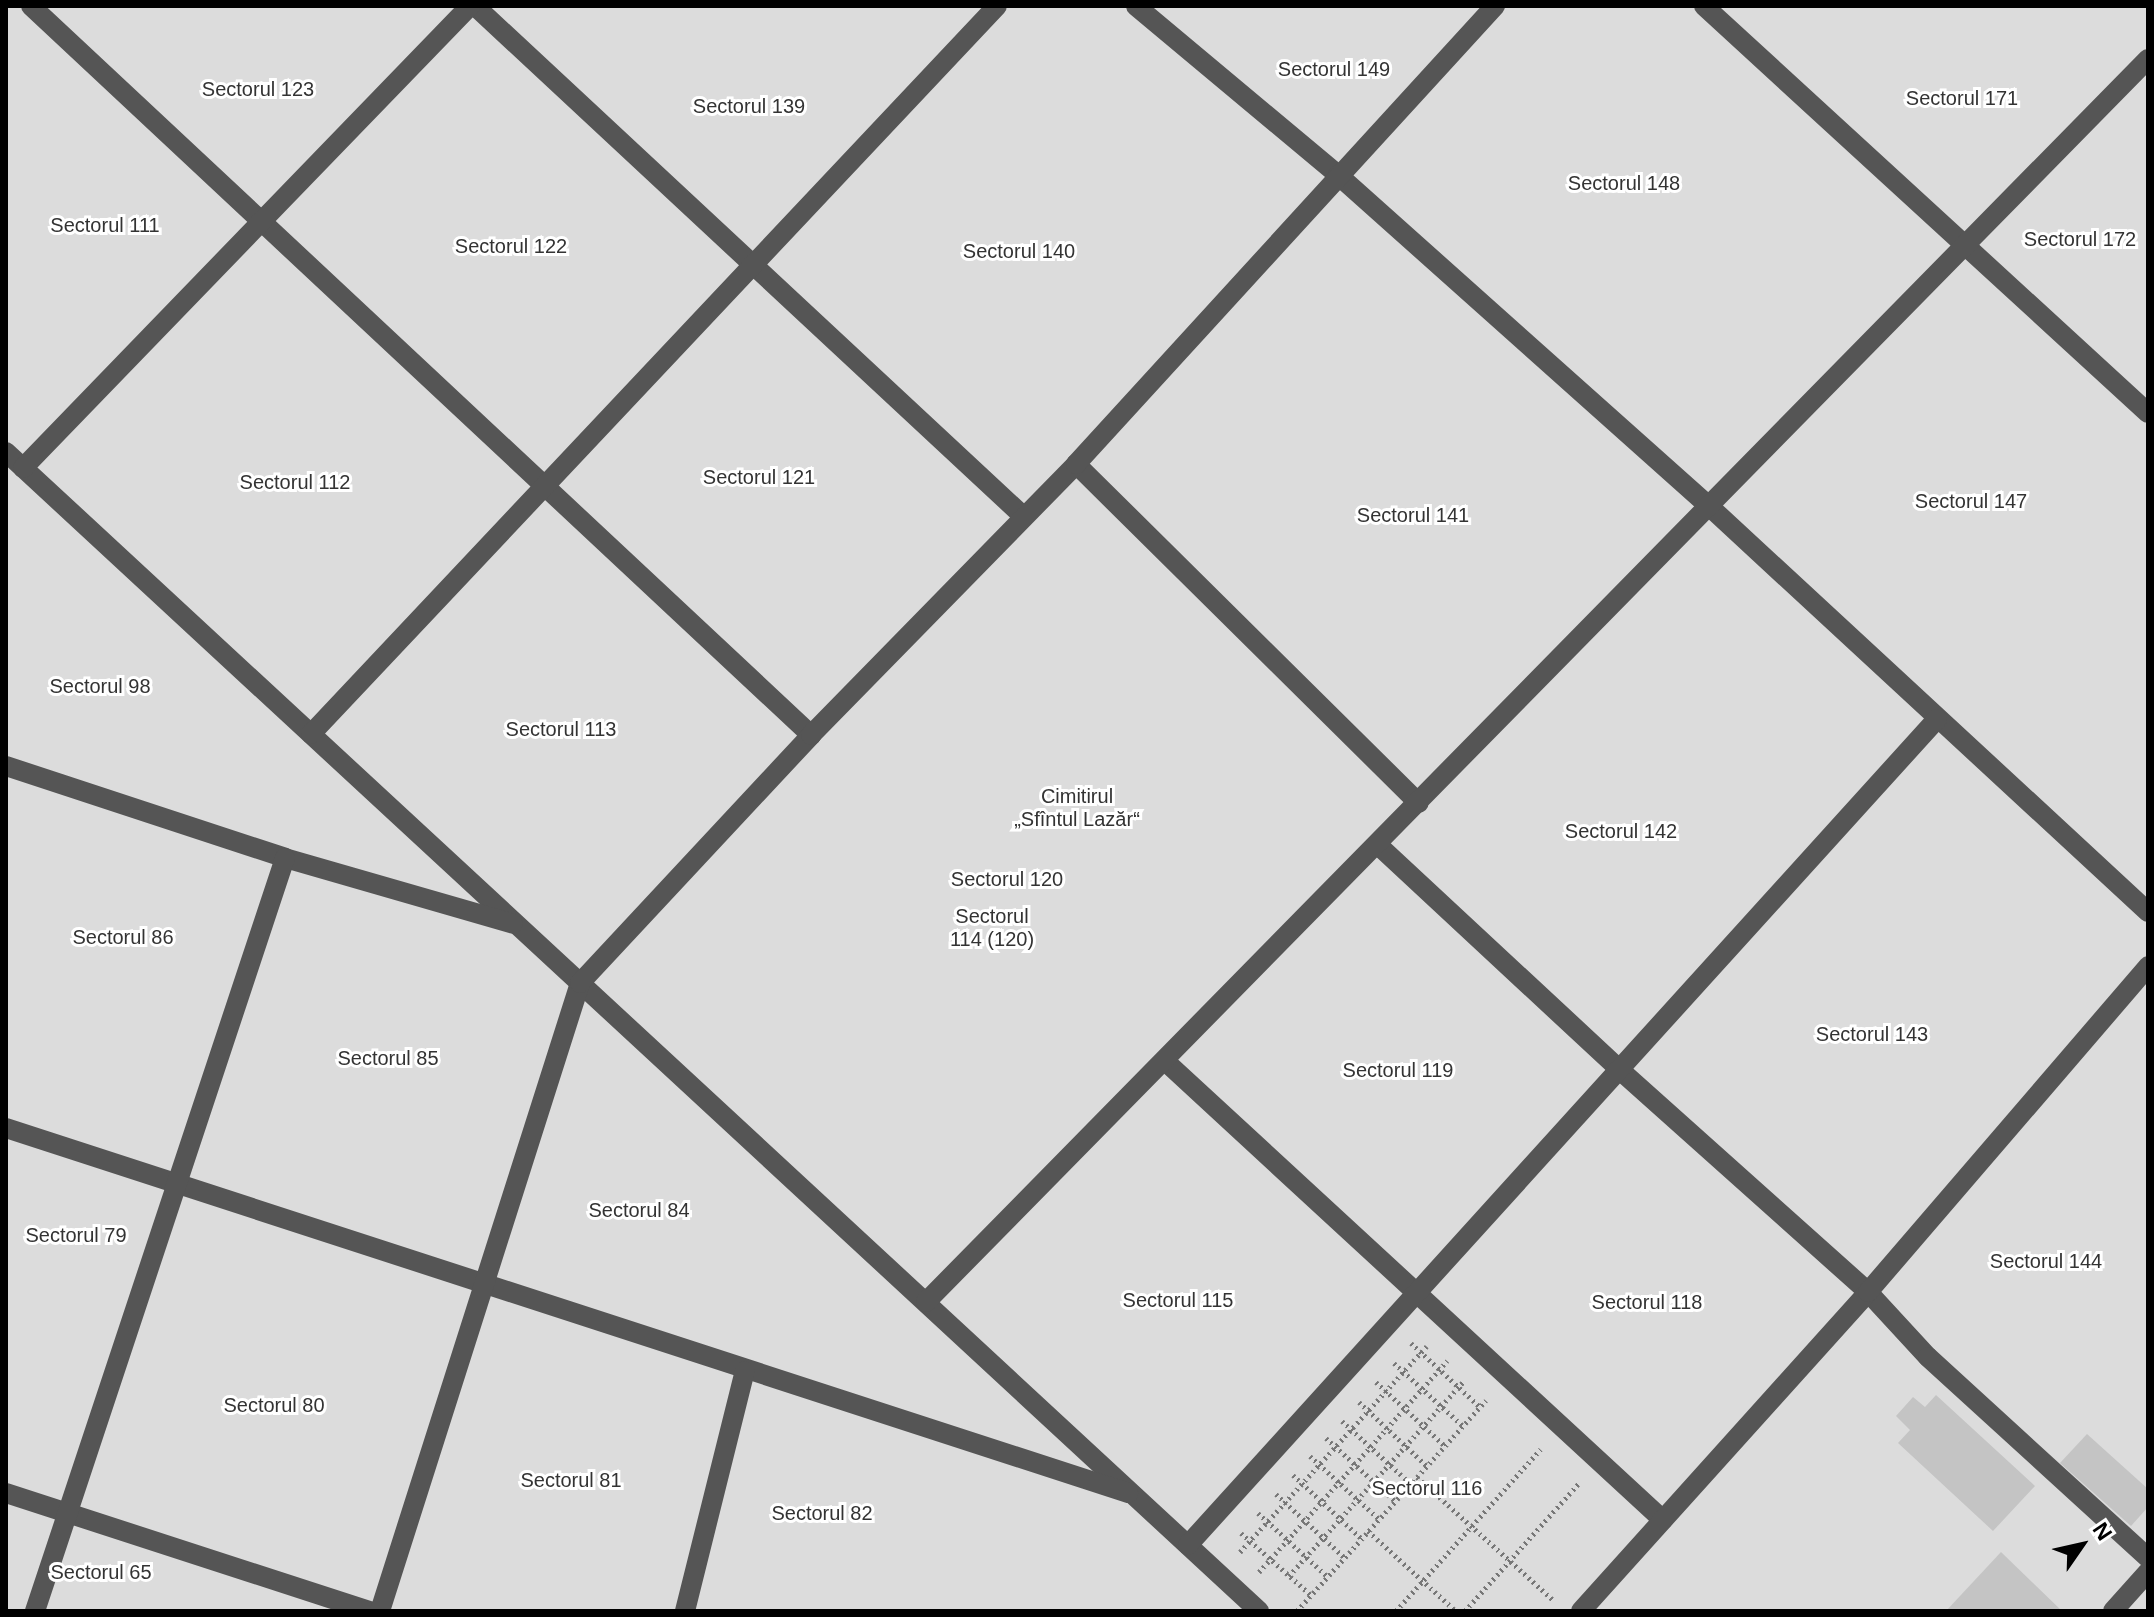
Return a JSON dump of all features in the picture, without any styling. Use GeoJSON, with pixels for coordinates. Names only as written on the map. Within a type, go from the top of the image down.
{"type":"FeatureCollection","features":[{"type":"Feature","properties":{"kind":"lane"},"geometry":{"type":"LineString","coordinates":[[31,6],[811,735]]}},
{"type":"Feature","properties":{"kind":"lane"},"geometry":{"type":"LineString","coordinates":[[23,468],[473,6],[1022,515]]}},
{"type":"Feature","properties":{"kind":"lane"},"geometry":{"type":"LineString","coordinates":[[311,734],[997,6]]}},
{"type":"Feature","properties":{"kind":"lane"},"geometry":{"type":"LineString","coordinates":[[1136,6],[1338,175],[1711,508],[2148,912]]}},
{"type":"Feature","properties":{"kind":"lane"},"geometry":{"type":"LineString","coordinates":[[380,1611],[580,983],[811,735],[1022,515],[1076,464],[1495,6]]}},
{"type":"Feature","properties":{"kind":"lane"},"geometry":{"type":"LineString","coordinates":[[1704,6],[2148,413]]}},
{"type":"Feature","properties":{"kind":"lane"},"geometry":{"type":"LineString","coordinates":[[926,1302],[1711,508],[2148,59]]}},
{"type":"Feature","properties":{"kind":"lane"},"geometry":{"type":"LineString","coordinates":[[6,452],[1137,1496],[1251,1608]]}},
{"type":"Feature","properties":{"kind":"lane"},"geometry":{"type":"LineString","coordinates":[[1076,464],[1419,803]]}},
{"type":"Feature","properties":{"kind":"lane"},"geometry":{"type":"LineString","coordinates":[[1188,1545],[1937,719]]}},
{"type":"Feature","properties":{"kind":"lane"},"geometry":{"type":"LineString","coordinates":[[6,766],[285,858],[517,925]]}},
{"type":"Feature","properties":{"kind":"lane"},"geometry":{"type":"LineString","coordinates":[[1378,845],[1621,1071],[1868,1292],[1928,1357],[2148,1558]]}},
{"type":"Feature","properties":{"kind":"lane"},"geometry":{"type":"LineString","coordinates":[[35,1611],[285,858]]}},
{"type":"Feature","properties":{"kind":"lane"},"geometry":{"type":"LineString","coordinates":[[1572,1610],[1663,1520],[1868,1292],[2148,966]]}},
{"type":"Feature","properties":{"kind":"lane"},"geometry":{"type":"LineString","coordinates":[[1165,1061],[1663,1520]]}},
{"type":"Feature","properties":{"kind":"lane"},"geometry":{"type":"LineString","coordinates":[[6,1128],[176,1181],[745,1371],[1137,1496]]}},
{"type":"Feature","properties":{"kind":"lane"},"geometry":{"type":"LineString","coordinates":[[685,1611],[745,1371]]}},
{"type":"Feature","properties":{"kind":"lane"},"geometry":{"type":"LineString","coordinates":[[6,1493],[370,1611]]}},
{"type":"Feature","properties":{"kind":"lane"},"geometry":{"type":"LineString","coordinates":[[2113,1611],[2144,1585]]}},
{"type":"Feature","properties":{"kind":"path"},"geometry":{"type":"LineString","coordinates":[[1402,1334],[1480,1407]]}},
{"type":"Feature","properties":{"kind":"path"},"geometry":{"type":"LineString","coordinates":[[1233,1560],[1430,1343]]}},
{"type":"Feature","properties":{"kind":"path"},"geometry":{"type":"LineString","coordinates":[[1253,1579],[1457,1350]]}},
{"type":"Feature","properties":{"kind":"path"},"geometry":{"type":"LineString","coordinates":[[1384,1354],[1463,1426]]}},
{"type":"Feature","properties":{"kind":"path"},"geometry":{"type":"LineString","coordinates":[[1367,1373],[1445,1446]]}},
{"type":"Feature","properties":{"kind":"path"},"geometry":{"type":"LineString","coordinates":[[1289,1576],[1468,1377]]}},
{"type":"Feature","properties":{"kind":"path"},"geometry":{"type":"LineString","coordinates":[[1297,1611],[1496,1389]]}},
{"type":"Feature","properties":{"kind":"path"},"geometry":{"type":"LineString","coordinates":[[1349,1393],[1427,1466]]}},
{"type":"Feature","properties":{"kind":"path"},"geometry":{"type":"LineString","coordinates":[[1332,1412],[1411,1484]]}},
{"type":"Feature","properties":{"kind":"path"},"geometry":{"type":"LineString","coordinates":[[1317,1429],[1395,1501]]}},
{"type":"Feature","properties":{"kind":"path"},"geometry":{"type":"LineString","coordinates":[[1396,1611],[1550,1439]]}},
{"type":"Feature","properties":{"kind":"path"},"geometry":{"type":"LineString","coordinates":[[1301,1447],[1379,1519]]}},
{"type":"Feature","properties":{"kind":"path"},"geometry":{"type":"LineString","coordinates":[[1284,1466],[1362,1539]]}},
{"type":"Feature","properties":{"kind":"path"},"geometry":{"type":"LineString","coordinates":[[1465,1611],[1588,1473]]}},
{"type":"Feature","properties":{"kind":"path"},"geometry":{"type":"LineString","coordinates":[[1417,1477],[1509,1561],[1572,1610]]}},
{"type":"Feature","properties":{"kind":"path"},"geometry":{"type":"LineString","coordinates":[[1266,1485],[1345,1558]]}},
{"type":"Feature","properties":{"kind":"path"},"geometry":{"type":"LineString","coordinates":[[1249,1505],[1328,1577]]}},
{"type":"Feature","properties":{"kind":"path"},"geometry":{"type":"LineString","coordinates":[[1231,1524],[1311,1595]]}},
{"type":"Feature","properties":{"kind":"path"},"geometry":{"type":"LineString","coordinates":[[1368,1531],[1456,1611]]}},
{"type":"Feature","properties":{"kind":"green space","name":"Cimitirul „Sfîntul Lazăr“"},"geometry":{"type":"Polygon","coordinates":[[[6,6],[2148,6],[2148,1611],[6,1611],[6,6]]]}},
{"type":"Feature","properties":{"kind":"building"},"geometry":{"type":"Polygon","coordinates":[[[1936,1395],[2035,1486],[1993,1531],[1898,1443],[1910,1430],[1896,1416],[1913,1397],[1925,1407],[1936,1395]]]}},
{"type":"Feature","properties":{"kind":"building"},"geometry":{"type":"Polygon","coordinates":[[[2087,1434],[2148,1489],[2148,1507],[2131,1526],[2060,1463],[2087,1434]]]}},
{"type":"Feature","properties":{"kind":"building"},"geometry":{"type":"Polygon","coordinates":[[[2001,1552],[2062,1611],[1946,1611],[2001,1552]]]}},
{"type":"Feature","properties":{"kind":"park label","name":"Sectorul 149"},"geometry":{"type":"Point","coordinates":[1334,69]}},
{"type":"Feature","properties":{"kind":"park label","name":"Sectorul 123"},"geometry":{"type":"Point","coordinates":[258,89]}},
{"type":"Feature","properties":{"kind":"park label","name":"Sectorul 171"},"geometry":{"type":"Point","coordinates":[1962,98]}},
{"type":"Feature","properties":{"kind":"park label","name":"Sectorul 139"},"geometry":{"type":"Point","coordinates":[749,106]}},
{"type":"Feature","properties":{"kind":"park label","name":"Sectorul 148"},"geometry":{"type":"Point","coordinates":[1624,183]}},
{"type":"Feature","properties":{"kind":"park label","name":"Sectorul 111"},"geometry":{"type":"Point","coordinates":[105,225]}},
{"type":"Feature","properties":{"kind":"park label","name":"Sectorul 172"},"geometry":{"type":"Point","coordinates":[2080,239]}},
{"type":"Feature","properties":{"kind":"park label","name":"Sectorul 122"},"geometry":{"type":"Point","coordinates":[511,246]}},
{"type":"Feature","properties":{"kind":"park label","name":"Sectorul 140"},"geometry":{"type":"Point","coordinates":[1019,251]}},
{"type":"Feature","properties":{"kind":"park label","name":"Sectorul 121"},"geometry":{"type":"Point","coordinates":[759,477]}},
{"type":"Feature","properties":{"kind":"park label","name":"Sectorul 112"},"geometry":{"type":"Point","coordinates":[295,482]}},
{"type":"Feature","properties":{"kind":"park label","name":"Sectorul 147"},"geometry":{"type":"Point","coordinates":[1971,501]}},
{"type":"Feature","properties":{"kind":"park label","name":"Sectorul 141"},"geometry":{"type":"Point","coordinates":[1413,515]}},
{"type":"Feature","properties":{"kind":"park label","name":"Sectorul 98"},"geometry":{"type":"Point","coordinates":[100,686]}},
{"type":"Feature","properties":{"kind":"park label","name":"Sectorul 113"},"geometry":{"type":"Point","coordinates":[561,729]}},
{"type":"Feature","properties":{"kind":"park label","name":"Sectorul 142"},"geometry":{"type":"Point","coordinates":[1621,831]}},
{"type":"Feature","properties":{"kind":"park label","name":"Sectorul 120"},"geometry":{"type":"Point","coordinates":[1007,879]}},
{"type":"Feature","properties":{"kind":"park label","name":"Sectorul 114 (120)"},"geometry":{"type":"Point","coordinates":[992,928]}},
{"type":"Feature","properties":{"kind":"park label","name":"Sectorul 86"},"geometry":{"type":"Point","coordinates":[123,937]}},
{"type":"Feature","properties":{"kind":"park label","name":"Sectorul 143"},"geometry":{"type":"Point","coordinates":[1872,1034]}},
{"type":"Feature","properties":{"kind":"park label","name":"Sectorul 85"},"geometry":{"type":"Point","coordinates":[388,1058]}},
{"type":"Feature","properties":{"kind":"park label","name":"Sectorul 119"},"geometry":{"type":"Point","coordinates":[1398,1070]}},
{"type":"Feature","properties":{"kind":"park label","name":"Sectorul 84"},"geometry":{"type":"Point","coordinates":[639,1210]}},
{"type":"Feature","properties":{"kind":"park label","name":"Sectorul 79"},"geometry":{"type":"Point","coordinates":[76,1235]}},
{"type":"Feature","properties":{"kind":"park label","name":"Sectorul 144"},"geometry":{"type":"Point","coordinates":[2046,1261]}},
{"type":"Feature","properties":{"kind":"park label","name":"Sectorul 115"},"geometry":{"type":"Point","coordinates":[1178,1300]}},
{"type":"Feature","properties":{"kind":"park label","name":"Sectorul 118"},"geometry":{"type":"Point","coordinates":[1647,1302]}},
{"type":"Feature","properties":{"kind":"park label","name":"Sectorul 80"},"geometry":{"type":"Point","coordinates":[274,1405]}},
{"type":"Feature","properties":{"kind":"park label","name":"Sectorul 81"},"geometry":{"type":"Point","coordinates":[571,1480]}},
{"type":"Feature","properties":{"kind":"park label","name":"Sectorul 116"},"geometry":{"type":"Point","coordinates":[1427,1488]}},
{"type":"Feature","properties":{"kind":"park label","name":"Sectorul 82"},"geometry":{"type":"Point","coordinates":[822,1513]}},
{"type":"Feature","properties":{"kind":"park label","name":"Sectorul 65"},"geometry":{"type":"Point","coordinates":[101,1572]}}]}
